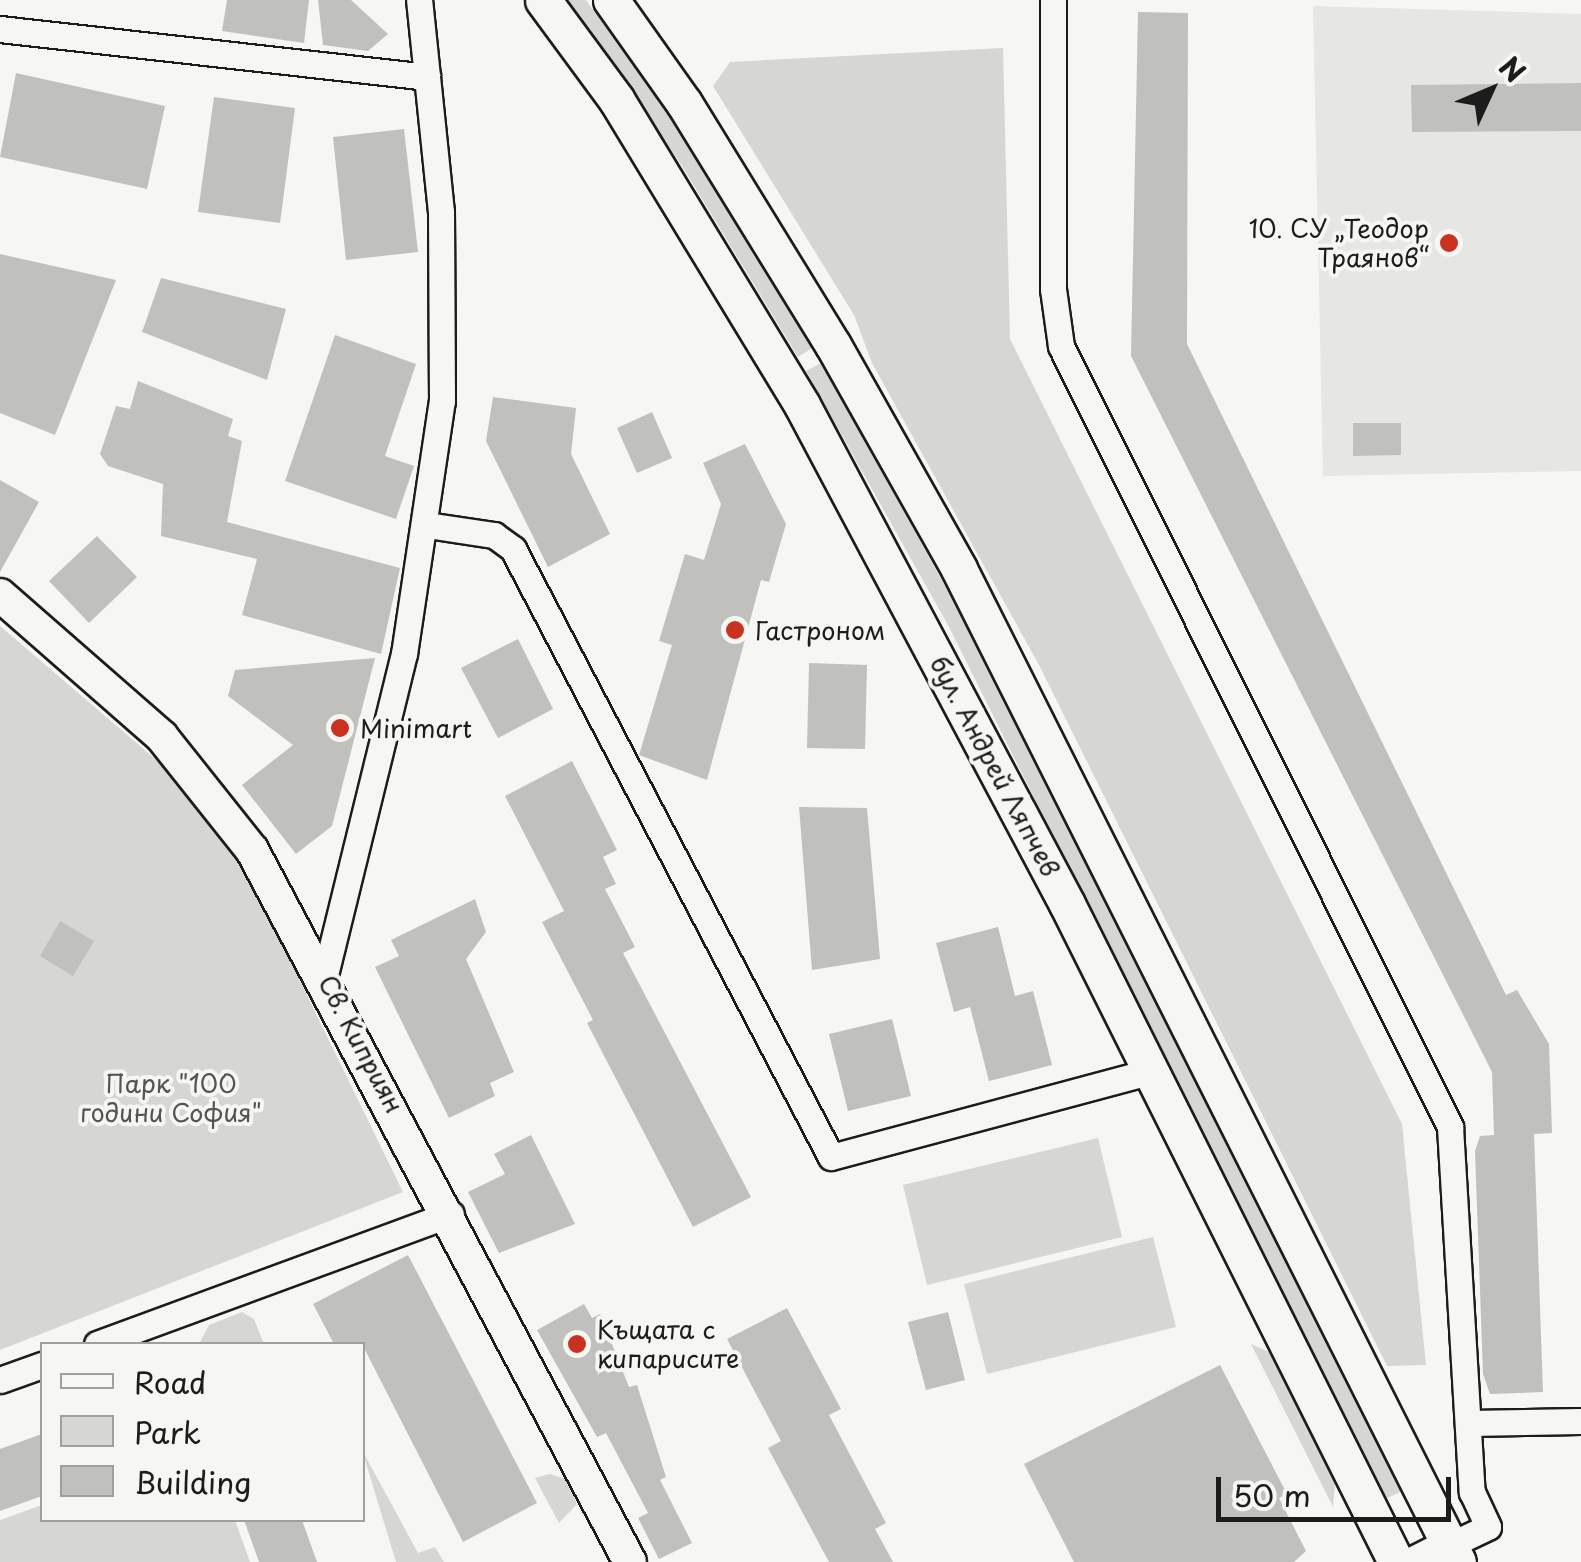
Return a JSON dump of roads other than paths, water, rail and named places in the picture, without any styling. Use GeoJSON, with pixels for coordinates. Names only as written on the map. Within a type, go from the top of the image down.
{"type":"FeatureCollection","features":[{"type":"Feature","properties":{"kind":"main road","name":"бул. Андрей Ляпчев"},"geometry":{"type":"LineString","coordinates":[[544,0],[616,99],[784,373],[1152,1071],[1396,1562]]}},
{"type":"Feature","properties":{"kind":"main road"},"geometry":{"type":"LineString","coordinates":[[610,0],[684,103],[833,345],[959,569],[1454,1554]]}},
{"type":"Feature","properties":{"kind":"street"},"geometry":{"type":"LineString","coordinates":[[325,975],[428,525],[444,299],[420,0]]}},
{"type":"Feature","properties":{"kind":"street"},"geometry":{"type":"LineString","coordinates":[[1053,0],[1054,315],[1061,346],[1444,1108],[1472,1492],[1488,1527],[1454,1554],[1416,1562]]}},
{"type":"Feature","properties":{"kind":"street"},"geometry":{"type":"LineString","coordinates":[[0,29],[427,77]]}},
{"type":"Feature","properties":{"kind":"street"},"geometry":{"type":"LineString","coordinates":[[428,525],[494,535],[513,549],[830,1156],[1152,1071]]}},
{"type":"Feature","properties":{"kind":"street","name":"Св. Киприян"},"geometry":{"type":"LineString","coordinates":[[0,595],[99,675],[211,793],[325,975],[630,1562]]}},
{"type":"Feature","properties":{"kind":"street"},"geometry":{"type":"LineString","coordinates":[[102,1342],[451,1214]]}},
{"type":"Feature","properties":{"kind":"street"},"geometry":{"type":"LineString","coordinates":[[0,1380],[40,1365]]}},
{"type":"Feature","properties":{"kind":"street"},"geometry":{"type":"LineString","coordinates":[[1468,1423],[1581,1421]]}},
{"type":"Feature","properties":{"kind":"place","name":"10. СУ „Теодор Траянов“"},"geometry":{"type":"Point","coordinates":[1449,243]}},
{"type":"Feature","properties":{"kind":"place","name":"Гастроном"},"geometry":{"type":"Point","coordinates":[735,630]}},
{"type":"Feature","properties":{"kind":"place","name":"Minimart"},"geometry":{"type":"Point","coordinates":[340,728]}},
{"type":"Feature","properties":{"kind":"place","name":"Къщата с кипарисите"},"geometry":{"type":"Point","coordinates":[577,1344]}},
{"type":"Feature","properties":{"kind":"park label","name":"Парк \"100 години София\""},"geometry":{"type":"Point","coordinates":[171,1098]}}]}
